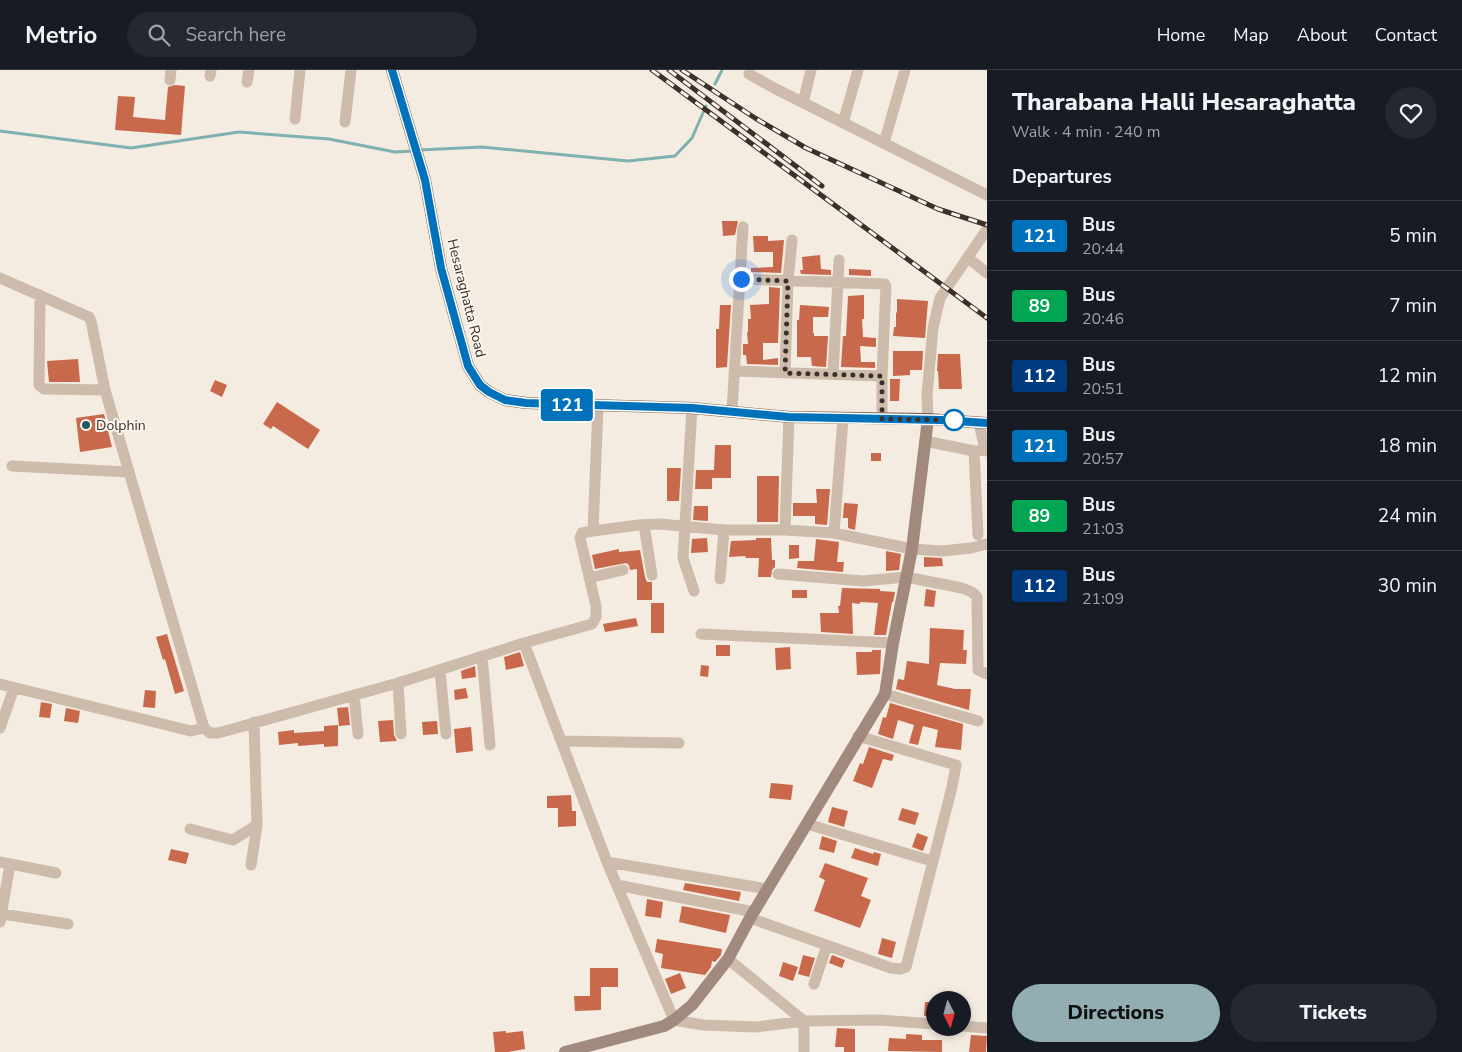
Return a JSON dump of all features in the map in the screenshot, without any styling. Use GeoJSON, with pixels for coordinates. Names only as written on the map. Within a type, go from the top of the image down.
{"type":"FeatureCollection","features":[{"type":"Feature","properties":{"kind":"main road","name":"Hesaraghatta Road"},"geometry":{"type":"LineString","coordinates":[[392,70],[425,180],[441,268],[468,366],[480,385],[497,397],[526,403],[692,408],[789,417],[928,419],[983,423]]}},
{"type":"Feature","properties":{"kind":"street"},"geometry":{"type":"LineString","coordinates":[[295,119],[300,70]]}},
{"type":"Feature","properties":{"kind":"street"},"geometry":{"type":"LineString","coordinates":[[345,122],[351,70]]}},
{"type":"Feature","properties":{"kind":"street"},"geometry":{"type":"LineString","coordinates":[[803,103],[811,70]]}},
{"type":"Feature","properties":{"kind":"street"},"geometry":{"type":"LineString","coordinates":[[843,123],[858,70]]}},
{"type":"Feature","properties":{"kind":"street"},"geometry":{"type":"LineString","coordinates":[[884,143],[905,70]]}},
{"type":"Feature","properties":{"kind":"street"},"geometry":{"type":"LineString","coordinates":[[749,74],[987,195]]}},
{"type":"Feature","properties":{"kind":"street"},"geometry":{"type":"LineString","coordinates":[[732,411],[743,227]]}},
{"type":"Feature","properties":{"kind":"street"},"geometry":{"type":"LineString","coordinates":[[565,1052],[664,1026],[692,1005],[728,959],[858,736],[885,694],[912,549],[928,419],[927,396],[933,328],[940,298],[987,229]]}},
{"type":"Feature","properties":{"kind":"street"},"geometry":{"type":"LineString","coordinates":[[785,373],[788,281],[792,240]]}},
{"type":"Feature","properties":{"kind":"street"},"geometry":{"type":"LineString","coordinates":[[968,258],[987,273]]}},
{"type":"Feature","properties":{"kind":"street"},"geometry":{"type":"LineString","coordinates":[[833,374],[838,260]]}},
{"type":"Feature","properties":{"kind":"street"},"geometry":{"type":"LineString","coordinates":[[0,278],[89,317],[93,326],[105,390],[128,472],[204,728],[210,733],[218,733],[398,683],[524,643],[592,624],[596,617],[596,606],[580,538],[582,533],[644,525],[685,526],[724,530],[785,530],[834,533],[912,549],[942,551],[987,544]]}},
{"type":"Feature","properties":{"kind":"street"},"geometry":{"type":"LineString","coordinates":[[741,279],[881,283],[886,286],[882,419]]}},
{"type":"Feature","properties":{"kind":"street"},"geometry":{"type":"LineString","coordinates":[[40,294],[39,385],[44,389],[105,390]]}},
{"type":"Feature","properties":{"kind":"street"},"geometry":{"type":"LineString","coordinates":[[734,371],[882,376]]}},
{"type":"Feature","properties":{"kind":"street"},"geometry":{"type":"LineString","coordinates":[[593,531],[598,406]]}},
{"type":"Feature","properties":{"kind":"street"},"geometry":{"type":"LineString","coordinates":[[692,408],[683,558],[694,591]]}},
{"type":"Feature","properties":{"kind":"street"},"geometry":{"type":"LineString","coordinates":[[785,530],[789,417]]}},
{"type":"Feature","properties":{"kind":"street"},"geometry":{"type":"LineString","coordinates":[[834,533],[843,419]]}},
{"type":"Feature","properties":{"kind":"street"},"geometry":{"type":"LineString","coordinates":[[978,535],[983,423]]}},
{"type":"Feature","properties":{"kind":"street"},"geometry":{"type":"LineString","coordinates":[[925,441],[982,451]]}},
{"type":"Feature","properties":{"kind":"street"},"geometry":{"type":"LineString","coordinates":[[12,466],[128,472]]}},
{"type":"Feature","properties":{"kind":"street"},"geometry":{"type":"LineString","coordinates":[[644,525],[652,575]]}},
{"type":"Feature","properties":{"kind":"street"},"geometry":{"type":"LineString","coordinates":[[720,579],[724,530]]}},
{"type":"Feature","properties":{"kind":"street"},"geometry":{"type":"LineString","coordinates":[[589,578],[624,570]]}},
{"type":"Feature","properties":{"kind":"street"},"geometry":{"type":"LineString","coordinates":[[778,574],[863,581],[906,576],[962,588],[972,592],[977,597],[978,670],[987,674]]}},
{"type":"Feature","properties":{"kind":"street"},"geometry":{"type":"LineString","coordinates":[[702,634],[893,643]]}},
{"type":"Feature","properties":{"kind":"street"},"geometry":{"type":"LineString","coordinates":[[524,643],[607,862],[674,1020]]}},
{"type":"Feature","properties":{"kind":"street"},"geometry":{"type":"LineString","coordinates":[[482,656],[490,745]]}},
{"type":"Feature","properties":{"kind":"street"},"geometry":{"type":"LineString","coordinates":[[440,671],[446,734]]}},
{"type":"Feature","properties":{"kind":"street"},"geometry":{"type":"LineString","coordinates":[[398,683],[401,734]]}},
{"type":"Feature","properties":{"kind":"street"},"geometry":{"type":"LineString","coordinates":[[0,684],[191,732],[204,728]]}},
{"type":"Feature","properties":{"kind":"street"},"geometry":{"type":"LineString","coordinates":[[0,728],[14,688]]}},
{"type":"Feature","properties":{"kind":"street"},"geometry":{"type":"LineString","coordinates":[[885,694],[978,721]]}},
{"type":"Feature","properties":{"kind":"street"},"geometry":{"type":"LineString","coordinates":[[354,695],[358,734]]}},
{"type":"Feature","properties":{"kind":"street"},"geometry":{"type":"LineString","coordinates":[[251,865],[257,825],[254,722]]}},
{"type":"Feature","properties":{"kind":"street"},"geometry":{"type":"LineString","coordinates":[[617,885],[752,915],[891,968],[900,969],[906,967],[956,765],[858,736]]}},
{"type":"Feature","properties":{"kind":"street"},"geometry":{"type":"LineString","coordinates":[[561,741],[679,743]]}},
{"type":"Feature","properties":{"kind":"street"},"geometry":{"type":"LineString","coordinates":[[807,824],[932,861]]}},
{"type":"Feature","properties":{"kind":"street"},"geometry":{"type":"LineString","coordinates":[[190,829],[233,840],[257,825]]}},
{"type":"Feature","properties":{"kind":"street"},"geometry":{"type":"LineString","coordinates":[[607,862],[768,889]]}},
{"type":"Feature","properties":{"kind":"street"},"geometry":{"type":"LineString","coordinates":[[56,873],[5,863],[1,918],[68,924]]}},
{"type":"Feature","properties":{"kind":"street"},"geometry":{"type":"LineString","coordinates":[[814,984],[827,945]]}},
{"type":"Feature","properties":{"kind":"street"},"geometry":{"type":"LineString","coordinates":[[728,959],[804,1021]]}},
{"type":"Feature","properties":{"kind":"street"},"geometry":{"type":"LineString","coordinates":[[674,1020],[703,1026],[756,1027],[804,1021],[879,1020],[926,1023]]}},
{"type":"Feature","properties":{"kind":"street"},"geometry":{"type":"LineString","coordinates":[[804,1021],[804,1052]]}},
{"type":"Feature","properties":{"kind":"street"},"geometry":{"type":"LineString","coordinates":[[971,1027],[987,1028]]}},
{"type":"Feature","properties":{"kind":"building"},"geometry":{"type":"Polygon","coordinates":[[[175,85],[185,86],[181,135],[115,130],[118,96],[135,97],[133,117],[165,120],[168,87],[175,85]]]}},
{"type":"Feature","properties":{"kind":"building"},"geometry":{"type":"Polygon","coordinates":[[[722,221],[738,221],[735,235],[723,236],[722,221]]]}},
{"type":"Feature","properties":{"kind":"building"},"geometry":{"type":"Polygon","coordinates":[[[753,236],[768,236],[768,241],[784,240],[781,273],[751,272],[751,268],[773,267],[773,252],[754,252],[753,236]]]}},
{"type":"Feature","properties":{"kind":"building"},"geometry":{"type":"Polygon","coordinates":[[[820,255],[821,269],[831,270],[831,275],[801,274],[800,270],[803,270],[802,257],[820,255]]]}},
{"type":"Feature","properties":{"kind":"building"},"geometry":{"type":"Polygon","coordinates":[[[849,269],[871,270],[871,276],[849,275],[849,269]]]}},
{"type":"Feature","properties":{"kind":"building"},"geometry":{"type":"Polygon","coordinates":[[[769,287],[780,288],[778,343],[763,343],[763,360],[778,358],[778,365],[747,364],[746,355],[743,355],[743,344],[748,344],[748,319],[751,319],[750,305],[769,304],[769,287]]]}},
{"type":"Feature","properties":{"kind":"building"},"geometry":{"type":"Polygon","coordinates":[[[864,295],[863,337],[876,338],[876,347],[860,346],[861,362],[875,362],[875,368],[841,367],[843,336],[846,336],[848,296],[864,295]]]}},
{"type":"Feature","properties":{"kind":"building"},"geometry":{"type":"Polygon","coordinates":[[[897,299],[928,301],[925,338],[893,336],[894,327],[896,327],[897,299]]]}},
{"type":"Feature","properties":{"kind":"building"},"geometry":{"type":"Polygon","coordinates":[[[720,305],[731,305],[727,367],[716,368],[716,329],[719,329],[720,305]]]}},
{"type":"Feature","properties":{"kind":"building"},"geometry":{"type":"Polygon","coordinates":[[[800,305],[829,307],[828,317],[813,317],[814,336],[828,336],[826,367],[812,366],[811,357],[797,357],[797,320],[799,320],[800,305]]]}},
{"type":"Feature","properties":{"kind":"building"},"geometry":{"type":"Polygon","coordinates":[[[893,351],[923,351],[922,370],[910,370],[910,375],[893,376],[893,351]]]}},
{"type":"Feature","properties":{"kind":"building"},"geometry":{"type":"Polygon","coordinates":[[[938,354],[960,354],[962,389],[939,389],[938,354]]]}},
{"type":"Feature","properties":{"kind":"building"},"geometry":{"type":"Polygon","coordinates":[[[78,359],[80,382],[49,382],[47,361],[78,359]]]}},
{"type":"Feature","properties":{"kind":"building"},"geometry":{"type":"Polygon","coordinates":[[[890,379],[900,379],[899,401],[890,401],[890,379]]]}},
{"type":"Feature","properties":{"kind":"building"},"geometry":{"type":"Polygon","coordinates":[[[215,380],[227,385],[222,397],[210,391],[215,380]]]}},
{"type":"Feature","properties":{"kind":"building"},"geometry":{"type":"Polygon","coordinates":[[[277,402],[320,430],[308,449],[273,426],[271,429],[263,424],[277,402]]]}},
{"type":"Feature","properties":{"kind":"building"},"geometry":{"type":"Polygon","coordinates":[[[104,414],[112,447],[80,452],[76,418],[104,414]]]}},
{"type":"Feature","properties":{"kind":"building"},"geometry":{"type":"Polygon","coordinates":[[[715,445],[731,445],[731,478],[712,478],[712,489],[695,489],[696,470],[714,470],[715,445]]]}},
{"type":"Feature","properties":{"kind":"building"},"geometry":{"type":"Polygon","coordinates":[[[871,453],[881,453],[881,461],[871,461],[871,453]]]}},
{"type":"Feature","properties":{"kind":"building"},"geometry":{"type":"Polygon","coordinates":[[[667,468],[681,468],[679,501],[667,501],[667,468]]]}},
{"type":"Feature","properties":{"kind":"building"},"geometry":{"type":"Polygon","coordinates":[[[757,476],[779,476],[778,522],[757,522],[757,476]]]}},
{"type":"Feature","properties":{"kind":"building"},"geometry":{"type":"Polygon","coordinates":[[[816,489],[830,489],[827,525],[815,524],[815,516],[793,516],[793,503],[817,503],[816,489]]]}},
{"type":"Feature","properties":{"kind":"building"},"geometry":{"type":"Polygon","coordinates":[[[844,503],[858,504],[855,530],[848,528],[848,518],[843,518],[844,503]]]}},
{"type":"Feature","properties":{"kind":"building"},"geometry":{"type":"Polygon","coordinates":[[[694,506],[708,506],[708,521],[693,520],[694,506]]]}},
{"type":"Feature","properties":{"kind":"building"},"geometry":{"type":"Polygon","coordinates":[[[707,538],[708,552],[691,553],[692,539],[707,538]]]}},
{"type":"Feature","properties":{"kind":"building"},"geometry":{"type":"Polygon","coordinates":[[[756,538],[771,538],[772,560],[775,560],[775,567],[772,570],[771,577],[758,577],[759,558],[746,558],[745,556],[729,557],[731,541],[756,540],[756,538]]]}},
{"type":"Feature","properties":{"kind":"building"},"geometry":{"type":"Polygon","coordinates":[[[816,539],[839,542],[837,562],[844,562],[843,572],[797,568],[798,561],[814,561],[816,539]]]}},
{"type":"Feature","properties":{"kind":"building"},"geometry":{"type":"Polygon","coordinates":[[[789,545],[799,545],[799,558],[789,559],[789,545]]]}},
{"type":"Feature","properties":{"kind":"building"},"geometry":{"type":"Polygon","coordinates":[[[619,549],[619,552],[640,550],[645,577],[647,582],[652,582],[652,600],[637,600],[637,569],[630,570],[629,565],[626,563],[595,569],[592,555],[619,549]]]}},
{"type":"Feature","properties":{"kind":"building"},"geometry":{"type":"Polygon","coordinates":[[[886,551],[901,554],[899,570],[886,571],[886,551]]]}},
{"type":"Feature","properties":{"kind":"building"},"geometry":{"type":"Polygon","coordinates":[[[924,557],[942,558],[943,566],[924,567],[924,557]]]}},
{"type":"Feature","properties":{"kind":"building"},"geometry":{"type":"Polygon","coordinates":[[[842,588],[880,589],[880,591],[895,592],[886,635],[874,635],[878,603],[860,602],[860,604],[852,603],[853,634],[821,632],[820,613],[839,613],[838,606],[840,606],[842,588]]]}},
{"type":"Feature","properties":{"kind":"building"},"geometry":{"type":"Polygon","coordinates":[[[926,589],[936,591],[934,607],[924,606],[926,589]]]}},
{"type":"Feature","properties":{"kind":"building"},"geometry":{"type":"Polygon","coordinates":[[[792,590],[807,590],[807,598],[792,598],[792,590]]]}},
{"type":"Feature","properties":{"kind":"building"},"geometry":{"type":"Polygon","coordinates":[[[651,603],[664,603],[664,633],[651,633],[651,603]]]}},
{"type":"Feature","properties":{"kind":"building"},"geometry":{"type":"Polygon","coordinates":[[[636,618],[638,626],[605,632],[603,624],[636,618]]]}},
{"type":"Feature","properties":{"kind":"building"},"geometry":{"type":"Polygon","coordinates":[[[930,628],[964,630],[963,650],[967,650],[966,664],[940,663],[937,685],[955,689],[971,689],[969,710],[896,689],[898,679],[904,680],[907,661],[929,664],[930,628]]]}},
{"type":"Feature","properties":{"kind":"building"},"geometry":{"type":"Polygon","coordinates":[[[167,634],[184,691],[175,694],[165,659],[163,660],[156,637],[167,634]]]}},
{"type":"Feature","properties":{"kind":"building"},"geometry":{"type":"Polygon","coordinates":[[[716,645],[730,645],[730,656],[716,656],[716,645]]]}},
{"type":"Feature","properties":{"kind":"building"},"geometry":{"type":"Polygon","coordinates":[[[790,647],[791,669],[776,670],[775,648],[790,647]]]}},
{"type":"Feature","properties":{"kind":"building"},"geometry":{"type":"Polygon","coordinates":[[[872,650],[881,650],[880,674],[857,675],[856,652],[872,652],[872,650]]]}},
{"type":"Feature","properties":{"kind":"building"},"geometry":{"type":"Polygon","coordinates":[[[520,652],[524,666],[506,670],[504,657],[520,652]]]}},
{"type":"Feature","properties":{"kind":"building"},"geometry":{"type":"Polygon","coordinates":[[[701,665],[709,666],[708,677],[700,676],[701,665]]]}},
{"type":"Feature","properties":{"kind":"building"},"geometry":{"type":"Polygon","coordinates":[[[475,666],[476,677],[462,679],[461,671],[475,666]]]}},
{"type":"Feature","properties":{"kind":"building"},"geometry":{"type":"Polygon","coordinates":[[[466,688],[468,698],[455,700],[454,690],[466,688]]]}},
{"type":"Feature","properties":{"kind":"building"},"geometry":{"type":"Polygon","coordinates":[[[145,690],[156,691],[155,708],[143,707],[145,690]]]}},
{"type":"Feature","properties":{"kind":"building"},"geometry":{"type":"Polygon","coordinates":[[[41,702],[52,704],[50,718],[39,717],[41,702]]]}},
{"type":"Feature","properties":{"kind":"building"},"geometry":{"type":"Polygon","coordinates":[[[890,703],[963,724],[961,750],[935,747],[938,730],[923,726],[918,745],[909,743],[914,725],[898,720],[893,739],[878,734],[883,717],[886,718],[890,703]]]}},
{"type":"Feature","properties":{"kind":"building"},"geometry":{"type":"Polygon","coordinates":[[[348,707],[350,725],[339,726],[337,708],[348,707]]]}},
{"type":"Feature","properties":{"kind":"building"},"geometry":{"type":"Polygon","coordinates":[[[66,708],[80,711],[78,723],[64,721],[66,708]]]}},
{"type":"Feature","properties":{"kind":"building"},"geometry":{"type":"Polygon","coordinates":[[[393,720],[394,735],[397,741],[380,742],[378,721],[393,720]]]}},
{"type":"Feature","properties":{"kind":"building"},"geometry":{"type":"Polygon","coordinates":[[[437,721],[438,734],[423,735],[422,722],[437,721]]]}},
{"type":"Feature","properties":{"kind":"building"},"geometry":{"type":"Polygon","coordinates":[[[338,725],[338,746],[324,747],[324,744],[298,746],[298,743],[279,745],[278,732],[294,730],[294,733],[324,731],[324,726],[338,725]]]}},
{"type":"Feature","properties":{"kind":"building"},"geometry":{"type":"Polygon","coordinates":[[[471,727],[473,751],[456,753],[454,729],[471,727]]]}},
{"type":"Feature","properties":{"kind":"building"},"geometry":{"type":"Polygon","coordinates":[[[869,747],[894,755],[892,761],[883,759],[872,788],[853,781],[860,763],[863,764],[869,747]]]}},
{"type":"Feature","properties":{"kind":"building"},"geometry":{"type":"Polygon","coordinates":[[[771,783],[793,785],[791,800],[769,798],[771,783]]]}},
{"type":"Feature","properties":{"kind":"building"},"geometry":{"type":"Polygon","coordinates":[[[571,795],[572,811],[576,811],[576,826],[558,827],[558,808],[547,808],[547,796],[571,795]]]}},
{"type":"Feature","properties":{"kind":"building"},"geometry":{"type":"Polygon","coordinates":[[[832,807],[848,811],[844,827],[828,822],[832,807]]]}},
{"type":"Feature","properties":{"kind":"building"},"geometry":{"type":"Polygon","coordinates":[[[902,808],[919,813],[915,825],[898,820],[902,808]]]}},
{"type":"Feature","properties":{"kind":"building"},"geometry":{"type":"Polygon","coordinates":[[[917,833],[928,837],[923,851],[912,847],[917,833]]]}},
{"type":"Feature","properties":{"kind":"building"},"geometry":{"type":"Polygon","coordinates":[[[822,836],[837,841],[834,853],[819,849],[822,836]]]}},
{"type":"Feature","properties":{"kind":"building"},"geometry":{"type":"Polygon","coordinates":[[[855,848],[873,854],[874,852],[881,854],[878,866],[851,858],[855,848]]]}},
{"type":"Feature","properties":{"kind":"building"},"geometry":{"type":"Polygon","coordinates":[[[171,849],[189,853],[186,864],[168,860],[171,849]]]}},
{"type":"Feature","properties":{"kind":"building"},"geometry":{"type":"Polygon","coordinates":[[[825,863],[868,878],[861,896],[871,900],[860,928],[814,911],[825,880],[819,877],[825,863]]]}},
{"type":"Feature","properties":{"kind":"building"},"geometry":{"type":"Polygon","coordinates":[[[685,883],[741,892],[739,901],[683,890],[685,883]]]}},
{"type":"Feature","properties":{"kind":"building"},"geometry":{"type":"Polygon","coordinates":[[[647,899],[663,902],[661,918],[645,916],[647,899]]]}},
{"type":"Feature","properties":{"kind":"building"},"geometry":{"type":"Polygon","coordinates":[[[682,906],[730,915],[726,933],[679,922],[682,906]]]}},
{"type":"Feature","properties":{"kind":"building"},"geometry":{"type":"Polygon","coordinates":[[[882,938],[896,942],[892,958],[878,954],[882,938]]]}},
{"type":"Feature","properties":{"kind":"building"},"geometry":{"type":"Polygon","coordinates":[[[657,939],[722,949],[721,955],[715,962],[712,961],[711,967],[705,975],[661,968],[663,954],[655,952],[657,939]]]}},
{"type":"Feature","properties":{"kind":"building"},"geometry":{"type":"Polygon","coordinates":[[[803,955],[815,958],[809,977],[798,974],[803,955]]]}},
{"type":"Feature","properties":{"kind":"building"},"geometry":{"type":"Polygon","coordinates":[[[832,955],[845,960],[842,968],[829,963],[832,955]]]}},
{"type":"Feature","properties":{"kind":"building"},"geometry":{"type":"Polygon","coordinates":[[[783,962],[798,967],[793,981],[779,976],[783,962]]]}},
{"type":"Feature","properties":{"kind":"building"},"geometry":{"type":"Polygon","coordinates":[[[590,968],[618,968],[618,987],[601,987],[601,1010],[575,1011],[574,996],[590,996],[590,968]]]}},
{"type":"Feature","properties":{"kind":"building"},"geometry":{"type":"Polygon","coordinates":[[[680,973],[686,988],[671,994],[665,979],[680,973]]]}},
{"type":"Feature","properties":{"kind":"building"},"geometry":{"type":"Polygon","coordinates":[[[925,1002],[926,1002],[926,1016],[924,1016],[925,1002]]]}},
{"type":"Feature","properties":{"kind":"building"},"geometry":{"type":"Polygon","coordinates":[[[837,1028],[855,1029],[855,1052],[844,1052],[844,1047],[835,1047],[837,1028]]]}},
{"type":"Feature","properties":{"kind":"building"},"geometry":{"type":"Polygon","coordinates":[[[506,1031],[506,1033],[523,1031],[525,1049],[495,1052],[493,1032],[506,1031]]]}},
{"type":"Feature","properties":{"kind":"building"},"geometry":{"type":"Polygon","coordinates":[[[906,1034],[922,1035],[922,1040],[942,1040],[942,1052],[888,1051],[889,1038],[906,1039],[906,1034]]]}},
{"type":"Feature","properties":{"kind":"building"},"geometry":{"type":"Polygon","coordinates":[[[971,1035],[987,1036],[986,1052],[969,1052],[971,1035]]]}},
{"type":"Feature","properties":{"kind":"waterway"},"geometry":{"type":"LineString","coordinates":[[715,84],[722,70]]}},
{"type":"Feature","properties":{"kind":"waterway"},"geometry":{"type":"LineString","coordinates":[[419,150],[482,147],[628,161],[675,156],[692,138],[706,106]]}},
{"type":"Feature","properties":{"kind":"waterway"},"geometry":{"type":"LineString","coordinates":[[0,131],[131,148],[239,132],[329,139],[395,152],[413,151]]}},
{"type":"Feature","properties":{"kind":"railway"},"geometry":{"type":"LineString","coordinates":[[652,70],[987,318]]}},
{"type":"Feature","properties":{"kind":"railway"},"geometry":{"type":"LineString","coordinates":[[669,70],[822,186]]}},
{"type":"Feature","properties":{"kind":"railway"},"geometry":{"type":"LineString","coordinates":[[682,70],[755,118],[806,148],[938,209],[987,225]]}},
{"type":"Feature","properties":{"kind":"bus line","name":"121"},"geometry":{"type":"LineString","coordinates":[[392,70],[425,180],[441,268],[468,366],[480,385],[497,397],[526,403],[692,408],[789,417],[954,420],[987,423]]}},
{"type":"Feature","properties":{"kind":"place","name":"Dolphin"},"geometry":{"type":"Point","coordinates":[86,425]}},
{"type":"Feature","properties":{"kind":"route"},"geometry":{"type":"LineString","coordinates":[[741,279],[788,281],[785,373],[882,376],[882,419],[954,420]]}}]}
